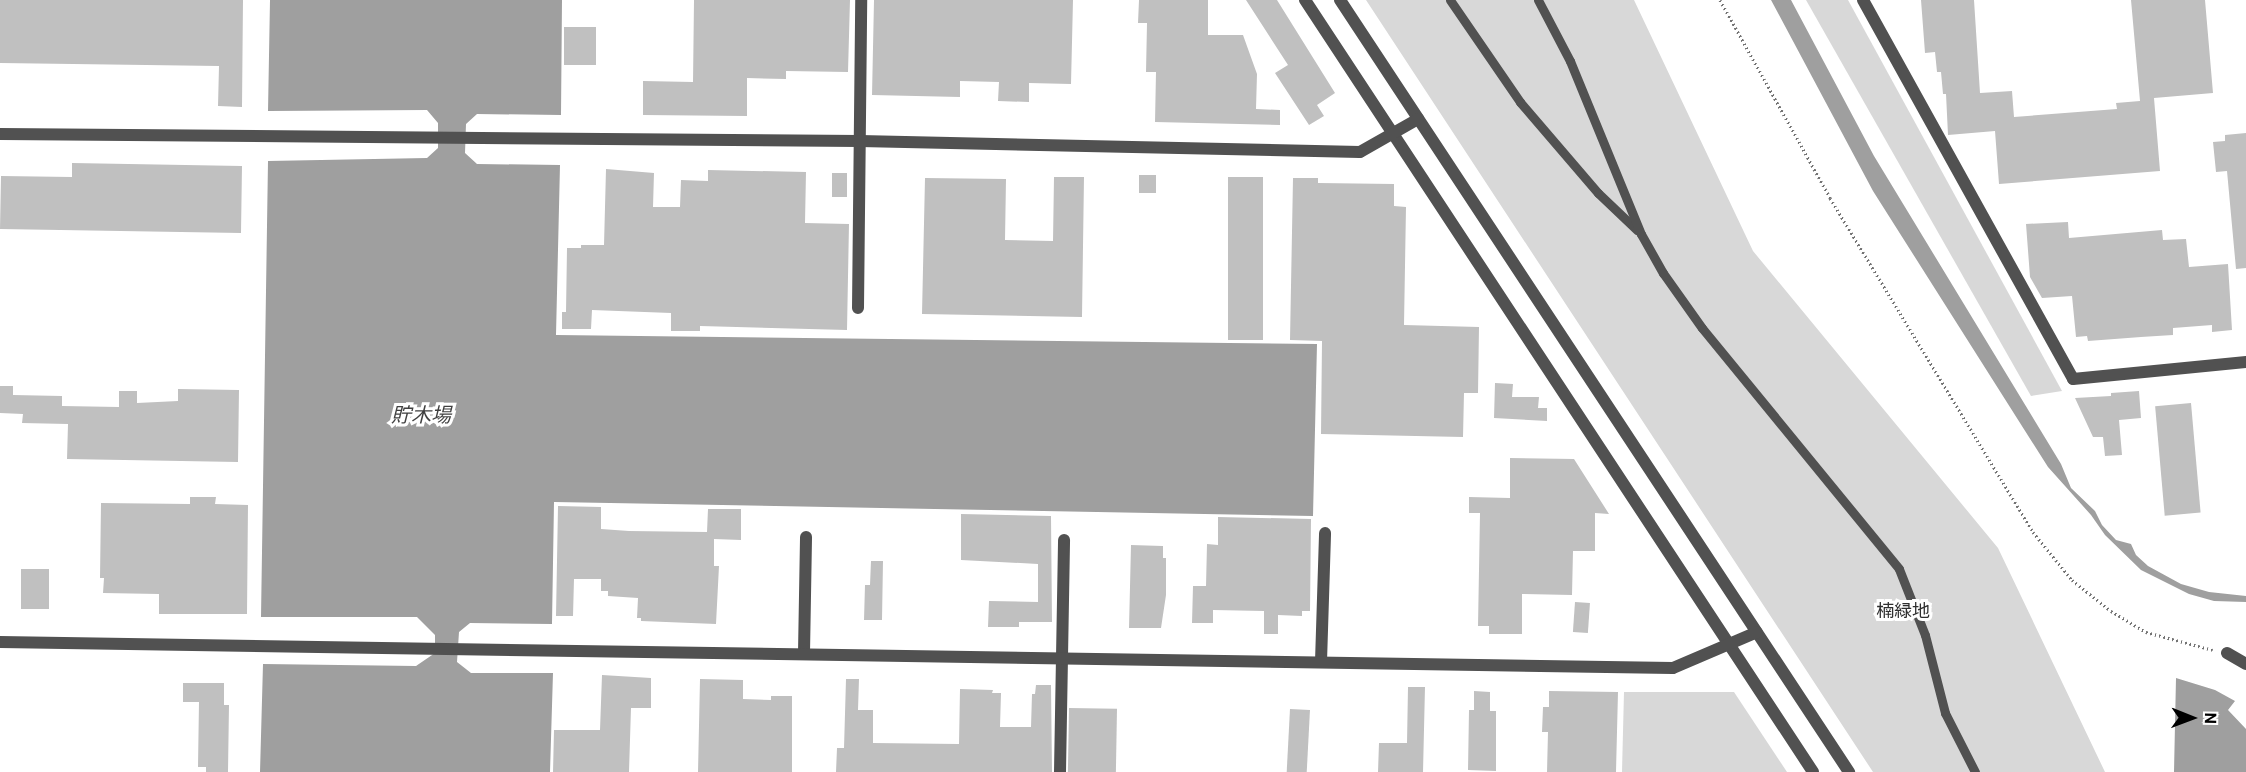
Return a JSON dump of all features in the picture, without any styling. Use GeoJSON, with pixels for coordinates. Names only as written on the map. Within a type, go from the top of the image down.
{"type":"FeatureCollection","features":[{"type":"Feature","properties":{"kind":"street"},"geometry":{"type":"LineString","coordinates":[[858,308],[861,0]]}},
{"type":"Feature","properties":{"kind":"street"},"geometry":{"type":"LineString","coordinates":[[1305,0],[1813,772]]}},
{"type":"Feature","properties":{"kind":"street"},"geometry":{"type":"LineString","coordinates":[[1340,0],[1849,772]]}},
{"type":"Feature","properties":{"kind":"street"},"geometry":{"type":"LineString","coordinates":[[1863,0],[2073,379],[2246,362]]}},
{"type":"Feature","properties":{"kind":"street"},"geometry":{"type":"LineString","coordinates":[[0,134],[479,136],[860,141],[1360,152],[1418,119]]}},
{"type":"Feature","properties":{"kind":"street"},"geometry":{"type":"LineString","coordinates":[[1320,662],[1325,533]]}},
{"type":"Feature","properties":{"kind":"street"},"geometry":{"type":"LineString","coordinates":[[804,653],[806,537]]}},
{"type":"Feature","properties":{"kind":"street"},"geometry":{"type":"LineString","coordinates":[[1060,772],[1064,540]]}},
{"type":"Feature","properties":{"kind":"street"},"geometry":{"type":"LineString","coordinates":[[0,642],[377,650],[804,653],[1673,668],[1757,633]]}},
{"type":"Feature","properties":{"kind":"street"},"geometry":{"type":"LineString","coordinates":[[2227,653],[2246,652]]}},
{"type":"Feature","properties":{"kind":"street"},"geometry":{"type":"LineString","coordinates":[[2227,653],[2246,664]]}},
{"type":"Feature","properties":{"kind":"lane"},"geometry":{"type":"LineString","coordinates":[[1449,0],[1520,102],[1598,193],[1641,234]]}},
{"type":"Feature","properties":{"kind":"lane"},"geometry":{"type":"LineString","coordinates":[[1538,0],[1569,61],[1641,234],[1702,328],[1899,569],[1925,635],[1945,713],[1975,772]]}},
{"type":"Feature","properties":{"kind":"path"},"geometry":{"type":"LineString","coordinates":[[1720,0],[1830,198],[2033,532],[2072,580],[2111,611],[2146,632],[2183,644],[2227,653]]}},
{"type":"Feature","properties":{"kind":"green space","name":"楠緑地"},"geometry":{"type":"Polygon","coordinates":[[[1366,0],[1634,0],[1753,251],[1998,548],[2105,772],[1873,772],[1366,0]]]}},
{"type":"Feature","properties":{"kind":"green space"},"geometry":{"type":"Polygon","coordinates":[[[1806,0],[1848,0],[2062,391],[2031,396],[1806,0]]]}},
{"type":"Feature","properties":{"kind":"green space"},"geometry":{"type":"Polygon","coordinates":[[[1624,692],[1734,692],[1787,772],[1622,772],[1624,692]]]}},
{"type":"Feature","properties":{"kind":"water","name":"貯木場"},"geometry":{"type":"Polygon","coordinates":[[[270,0],[562,0],[561,115],[477,114],[466,124],[465,153],[477,164],[560,165],[556,335],[1317,344],[1313,516],[554,502],[552,624],[470,623],[459,632],[457,662],[471,673],[553,673],[550,772],[260,772],[263,664],[416,666],[435,653],[435,635],[417,617],[261,617],[268,161],[427,158],[438,148],[438,123],[427,110],[268,111],[270,0]]]}},
{"type":"Feature","properties":{"kind":"water"},"geometry":{"type":"Polygon","coordinates":[[[1771,0],[1791,0],[1874,156],[2061,464],[2071,488],[2095,511],[2102,525],[2116,540],[2131,544],[2136,555],[2148,566],[2181,584],[2209,592],[2246,596],[2246,602],[2214,601],[2189,594],[2141,570],[2105,535],[2091,515],[2048,467],[1873,191],[1771,0]]]}},
{"type":"Feature","properties":{"kind":"water"},"geometry":{"type":"Polygon","coordinates":[[[2176,678],[2215,690],[2235,701],[2228,710],[2246,729],[2246,772],[2174,772],[2176,678]]]}},
{"type":"Feature","properties":{"kind":"building"},"geometry":{"type":"Polygon","coordinates":[[[0,0],[243,0],[242,107],[218,106],[219,66],[0,63],[0,0]]]}},
{"type":"Feature","properties":{"kind":"building"},"geometry":{"type":"Polygon","coordinates":[[[694,0],[850,0],[848,72],[786,71],[786,79],[747,78],[747,116],[643,115],[643,81],[693,82],[694,0]]]}},
{"type":"Feature","properties":{"kind":"building"},"geometry":{"type":"Polygon","coordinates":[[[874,0],[1073,0],[1071,84],[1029,83],[1029,102],[998,101],[999,82],[960,81],[960,97],[872,95],[874,0]]]}},
{"type":"Feature","properties":{"kind":"building"},"geometry":{"type":"Polygon","coordinates":[[[1139,0],[1208,0],[1208,35],[1243,35],[1257,74],[1256,109],[1280,110],[1280,125],[1155,122],[1156,72],[1146,72],[1147,23],[1138,23],[1139,0]]]}},
{"type":"Feature","properties":{"kind":"building"},"geometry":{"type":"Polygon","coordinates":[[[1246,0],[1277,0],[1335,93],[1317,105],[1324,116],[1309,125],[1275,73],[1288,65],[1246,0]]]}},
{"type":"Feature","properties":{"kind":"building"},"geometry":{"type":"Polygon","coordinates":[[[1921,0],[1974,0],[1980,93],[2012,91],[2014,117],[2117,109],[2116,103],[2140,101],[2131,0],[2205,0],[2213,93],[2154,98],[2160,171],[1999,184],[1995,131],[1948,135],[1946,94],[1943,94],[1941,72],[1937,72],[1935,52],[1925,53],[1921,0]]]}},
{"type":"Feature","properties":{"kind":"building"},"geometry":{"type":"Polygon","coordinates":[[[564,27],[596,27],[596,65],[564,65],[564,27]]]}},
{"type":"Feature","properties":{"kind":"building"},"geometry":{"type":"Polygon","coordinates":[[[2246,133],[2246,268],[2236,269],[2227,171],[2216,172],[2213,142],[2225,141],[2225,135],[2246,133]]]}},
{"type":"Feature","properties":{"kind":"building"},"geometry":{"type":"Polygon","coordinates":[[[72,163],[242,166],[241,233],[0,229],[1,176],[72,177],[72,163]]]}},
{"type":"Feature","properties":{"kind":"building"},"geometry":{"type":"Polygon","coordinates":[[[606,169],[654,173],[653,207],[680,207],[681,180],[708,181],[708,170],[806,172],[805,223],[849,224],[847,330],[700,326],[700,331],[671,331],[671,313],[592,310],[591,329],[562,329],[562,312],[566,312],[567,248],[581,248],[581,245],[604,245],[606,169]]]}},
{"type":"Feature","properties":{"kind":"building"},"geometry":{"type":"Polygon","coordinates":[[[832,173],[847,173],[847,197],[832,197],[832,173]]]}},
{"type":"Feature","properties":{"kind":"building"},"geometry":{"type":"Polygon","coordinates":[[[1139,175],[1156,175],[1156,193],[1139,193],[1139,175]]]}},
{"type":"Feature","properties":{"kind":"building"},"geometry":{"type":"Polygon","coordinates":[[[1054,177],[1084,177],[1082,317],[922,314],[925,178],[1006,179],[1005,240],[1053,241],[1054,177]]]}},
{"type":"Feature","properties":{"kind":"building"},"geometry":{"type":"Polygon","coordinates":[[[1228,177],[1263,177],[1263,340],[1228,340],[1228,177]]]}},
{"type":"Feature","properties":{"kind":"building"},"geometry":{"type":"Polygon","coordinates":[[[1293,178],[1318,178],[1318,183],[1394,184],[1394,206],[1406,207],[1404,325],[1479,327],[1478,393],[1464,393],[1463,437],[1321,434],[1322,341],[1290,340],[1293,178]]]}},
{"type":"Feature","properties":{"kind":"building"},"geometry":{"type":"Polygon","coordinates":[[[2068,222],[2069,238],[2162,230],[2163,240],[2186,239],[2189,267],[2228,264],[2232,330],[2212,332],[2212,325],[2173,328],[2173,335],[2088,341],[2087,336],[2076,337],[2072,296],[2042,298],[2030,277],[2026,224],[2068,222]]]}},
{"type":"Feature","properties":{"kind":"building"},"geometry":{"type":"Polygon","coordinates":[[[1495,383],[1513,384],[1512,397],[1539,397],[1538,408],[1547,408],[1547,421],[1494,418],[1495,383]]]}},
{"type":"Feature","properties":{"kind":"building"},"geometry":{"type":"Polygon","coordinates":[[[0,386],[13,386],[13,395],[62,396],[62,406],[119,407],[119,391],[137,391],[137,403],[178,401],[178,389],[239,390],[238,462],[67,459],[68,424],[22,423],[23,414],[0,413],[0,386]]]}},
{"type":"Feature","properties":{"kind":"building"},"geometry":{"type":"Polygon","coordinates":[[[2139,391],[2141,418],[2119,420],[2122,455],[2105,456],[2103,437],[2093,437],[2075,398],[2111,396],[2111,393],[2139,391]]]}},
{"type":"Feature","properties":{"kind":"building"},"geometry":{"type":"Polygon","coordinates":[[[2191,403],[2201,513],[2165,516],[2155,406],[2191,403]]]}},
{"type":"Feature","properties":{"kind":"building"},"geometry":{"type":"Polygon","coordinates":[[[1510,458],[1574,459],[1609,514],[1595,513],[1595,551],[1573,551],[1572,595],[1522,594],[1522,634],[1489,634],[1489,626],[1478,626],[1480,513],[1469,513],[1469,497],[1510,498],[1510,458]]]}},
{"type":"Feature","properties":{"kind":"building"},"geometry":{"type":"Polygon","coordinates":[[[190,497],[216,497],[215,504],[248,505],[247,614],[159,614],[159,594],[103,593],[104,578],[100,578],[101,503],[190,504],[190,497]]]}},
{"type":"Feature","properties":{"kind":"building"},"geometry":{"type":"Polygon","coordinates":[[[558,506],[601,507],[601,529],[629,531],[707,532],[708,509],[741,509],[741,540],[714,539],[714,566],[719,566],[716,624],[641,621],[641,618],[637,618],[638,598],[608,596],[608,591],[601,591],[601,579],[574,579],[573,616],[556,616],[558,506]]]}},
{"type":"Feature","properties":{"kind":"building"},"geometry":{"type":"Polygon","coordinates":[[[961,514],[1051,516],[1052,622],[1019,622],[1019,627],[988,627],[989,601],[1038,602],[1038,564],[961,560],[961,514]]]}},
{"type":"Feature","properties":{"kind":"building"},"geometry":{"type":"Polygon","coordinates":[[[1218,517],[1311,519],[1310,611],[1302,611],[1302,616],[1278,615],[1278,634],[1264,634],[1264,611],[1213,610],[1213,623],[1192,623],[1193,586],[1206,586],[1207,544],[1218,545],[1218,517]]]}},
{"type":"Feature","properties":{"kind":"building"},"geometry":{"type":"Polygon","coordinates":[[[1131,545],[1163,546],[1163,558],[1166,558],[1166,595],[1161,628],[1129,628],[1131,545]]]}},
{"type":"Feature","properties":{"kind":"building"},"geometry":{"type":"Polygon","coordinates":[[[871,561],[883,561],[882,620],[864,620],[865,585],[870,585],[871,561]]]}},
{"type":"Feature","properties":{"kind":"building"},"geometry":{"type":"Polygon","coordinates":[[[21,569],[49,569],[49,609],[21,609],[21,569]]]}},
{"type":"Feature","properties":{"kind":"building"},"geometry":{"type":"Polygon","coordinates":[[[1575,602],[1590,603],[1588,633],[1573,632],[1575,602]]]}},
{"type":"Feature","properties":{"kind":"building"},"geometry":{"type":"Polygon","coordinates":[[[602,675],[651,678],[651,708],[631,708],[629,772],[553,772],[554,730],[600,730],[602,675]]]}},
{"type":"Feature","properties":{"kind":"building"},"geometry":{"type":"Polygon","coordinates":[[[700,679],[743,680],[743,699],[771,700],[771,696],[792,696],[792,772],[698,772],[700,679]]]}},
{"type":"Feature","properties":{"kind":"building"},"geometry":{"type":"Polygon","coordinates":[[[846,679],[859,679],[858,710],[873,710],[873,743],[959,744],[960,689],[993,690],[992,693],[1001,693],[1000,727],[1031,727],[1032,694],[1035,694],[1036,685],[1051,685],[1052,772],[836,772],[837,748],[844,748],[846,679]]]}},
{"type":"Feature","properties":{"kind":"building"},"geometry":{"type":"Polygon","coordinates":[[[183,683],[224,683],[224,705],[229,705],[228,772],[206,772],[206,767],[198,767],[199,702],[183,702],[183,683]]]}},
{"type":"Feature","properties":{"kind":"building"},"geometry":{"type":"Polygon","coordinates":[[[1408,687],[1425,687],[1423,772],[1378,772],[1379,743],[1407,743],[1408,687]]]}},
{"type":"Feature","properties":{"kind":"building"},"geometry":{"type":"Polygon","coordinates":[[[1474,691],[1490,692],[1490,711],[1496,711],[1496,771],[1468,770],[1469,710],[1474,710],[1474,691]]]}},
{"type":"Feature","properties":{"kind":"building"},"geometry":{"type":"Polygon","coordinates":[[[1549,691],[1618,692],[1616,772],[1547,772],[1548,732],[1542,732],[1543,707],[1549,707],[1549,691]]]}},
{"type":"Feature","properties":{"kind":"building"},"geometry":{"type":"Polygon","coordinates":[[[1069,708],[1117,709],[1116,772],[1068,772],[1069,708]]]}},
{"type":"Feature","properties":{"kind":"building"},"geometry":{"type":"Polygon","coordinates":[[[1290,709],[1310,710],[1307,772],[1287,772],[1290,709]]]}}]}
